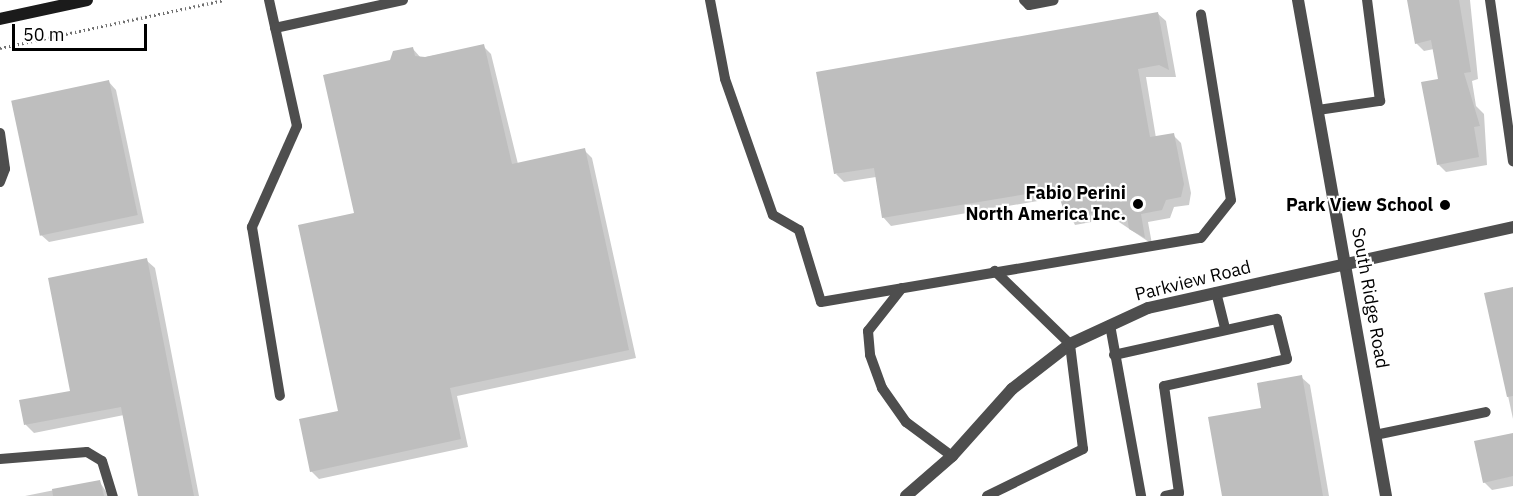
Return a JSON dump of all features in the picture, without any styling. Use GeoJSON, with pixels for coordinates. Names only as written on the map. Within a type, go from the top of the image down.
{"type":"FeatureCollection","features":[{"type":"Feature","properties":{"kind":"main road"},"geometry":{"type":"LineString","coordinates":[[0,19],[87,0]]}},
{"type":"Feature","properties":{"kind":"street","name":"South Ridge Road"},"geometry":{"type":"LineString","coordinates":[[1298,0],[1386,496]]}},
{"type":"Feature","properties":{"kind":"street","name":"Parkview Road"},"geometry":{"type":"LineString","coordinates":[[906,496],[952,456],[1012,389],[1070,344],[1148,308],[1513,227]]}},
{"type":"Feature","properties":{"kind":"lane"},"geometry":{"type":"LineString","coordinates":[[269,0],[297,126],[252,227],[280,396]]}},
{"type":"Feature","properties":{"kind":"lane"},"geometry":{"type":"LineString","coordinates":[[275,28],[403,0]]}},
{"type":"Feature","properties":{"kind":"lane"},"geometry":{"type":"LineString","coordinates":[[710,0],[725,79],[773,215],[799,230],[821,302],[1201,238],[1231,200],[1201,14]]}},
{"type":"Feature","properties":{"kind":"lane"},"geometry":{"type":"LineString","coordinates":[[1024,0],[1029,5],[1054,0]]}},
{"type":"Feature","properties":{"kind":"lane"},"geometry":{"type":"LineString","coordinates":[[1318,110],[1380,101],[1367,0]]}},
{"type":"Feature","properties":{"kind":"lane"},"geometry":{"type":"LineString","coordinates":[[1490,0],[1513,161]]}},
{"type":"Feature","properties":{"kind":"lane"},"geometry":{"type":"LineString","coordinates":[[0,133],[5,169],[0,182]]}},
{"type":"Feature","properties":{"kind":"lane"},"geometry":{"type":"LineString","coordinates":[[987,496],[1083,449],[1070,344],[995,271]]}},
{"type":"Feature","properties":{"kind":"lane"},"geometry":{"type":"LineString","coordinates":[[902,288],[868,331],[870,355],[882,388],[906,422],[952,456]]}},
{"type":"Feature","properties":{"kind":"lane"},"geometry":{"type":"LineString","coordinates":[[1216,292],[1225,329]]}},
{"type":"Feature","properties":{"kind":"lane"},"geometry":{"type":"LineString","coordinates":[[1114,355],[1277,319],[1287,359],[1164,386],[1179,493],[1165,496]]}},
{"type":"Feature","properties":{"kind":"lane"},"geometry":{"type":"LineString","coordinates":[[1110,326],[1141,496]]}},
{"type":"Feature","properties":{"kind":"lane"},"geometry":{"type":"LineString","coordinates":[[1375,435],[1486,412]]}},
{"type":"Feature","properties":{"kind":"lane"},"geometry":{"type":"LineString","coordinates":[[0,459],[87,452],[102,461],[113,496]]}},
{"type":"Feature","properties":{"kind":"path"},"geometry":{"type":"LineString","coordinates":[[0,48],[223,0]]}},
{"type":"Feature","properties":{"kind":"building"},"geometry":{"type":"Polygon","coordinates":[[[1407,0],[1459,0],[1471,72],[1464,73],[1480,126],[1474,127],[1479,157],[1437,165],[1421,82],[1438,79],[1431,40],[1415,44],[1407,0]]]}},
{"type":"Feature","properties":{"kind":"building"},"geometry":{"type":"Polygon","coordinates":[[[1158,12],[1169,70],[1159,65],[1138,69],[1150,137],[1174,133],[1184,184],[1181,197],[1166,200],[1162,210],[1141,214],[1145,238],[1129,229],[1127,216],[1112,219],[1105,211],[1066,218],[1057,189],[882,218],[874,168],[834,174],[816,72],[1158,12]]]}},
{"type":"Feature","properties":{"kind":"building"},"geometry":{"type":"Polygon","coordinates":[[[484,44],[512,164],[585,148],[629,350],[450,388],[461,439],[310,472],[299,419],[338,411],[298,225],[354,213],[323,75],[390,60],[393,51],[413,47],[415,56],[425,57],[484,44]]]}},
{"type":"Feature","properties":{"kind":"building"},"geometry":{"type":"Polygon","coordinates":[[[109,80],[138,215],[40,236],[11,101],[109,80]]]}},
{"type":"Feature","properties":{"kind":"building"},"geometry":{"type":"Polygon","coordinates":[[[147,258],[194,496],[138,496],[121,407],[24,425],[19,400],[70,391],[48,278],[147,258]]]}},
{"type":"Feature","properties":{"kind":"building"},"geometry":{"type":"Polygon","coordinates":[[[1513,287],[1513,396],[1507,397],[1484,293],[1513,287]]]}},
{"type":"Feature","properties":{"kind":"building"},"geometry":{"type":"Polygon","coordinates":[[[1302,375],[1323,496],[1222,496],[1208,417],[1261,408],[1257,383],[1302,375]]]}},
{"type":"Feature","properties":{"kind":"building"},"geometry":{"type":"Polygon","coordinates":[[[1513,433],[1513,476],[1483,483],[1474,441],[1513,433]]]}},
{"type":"Feature","properties":{"kind":"building"},"geometry":{"type":"Polygon","coordinates":[[[100,480],[104,496],[53,496],[52,489],[100,480]]]}},
{"type":"Feature","properties":{"kind":"place","name":"Fabio Perini North America Inc."},"geometry":{"type":"Point","coordinates":[1138,204]}},
{"type":"Feature","properties":{"kind":"place","name":"Park View School"},"geometry":{"type":"Point","coordinates":[1445,205]}}]}
